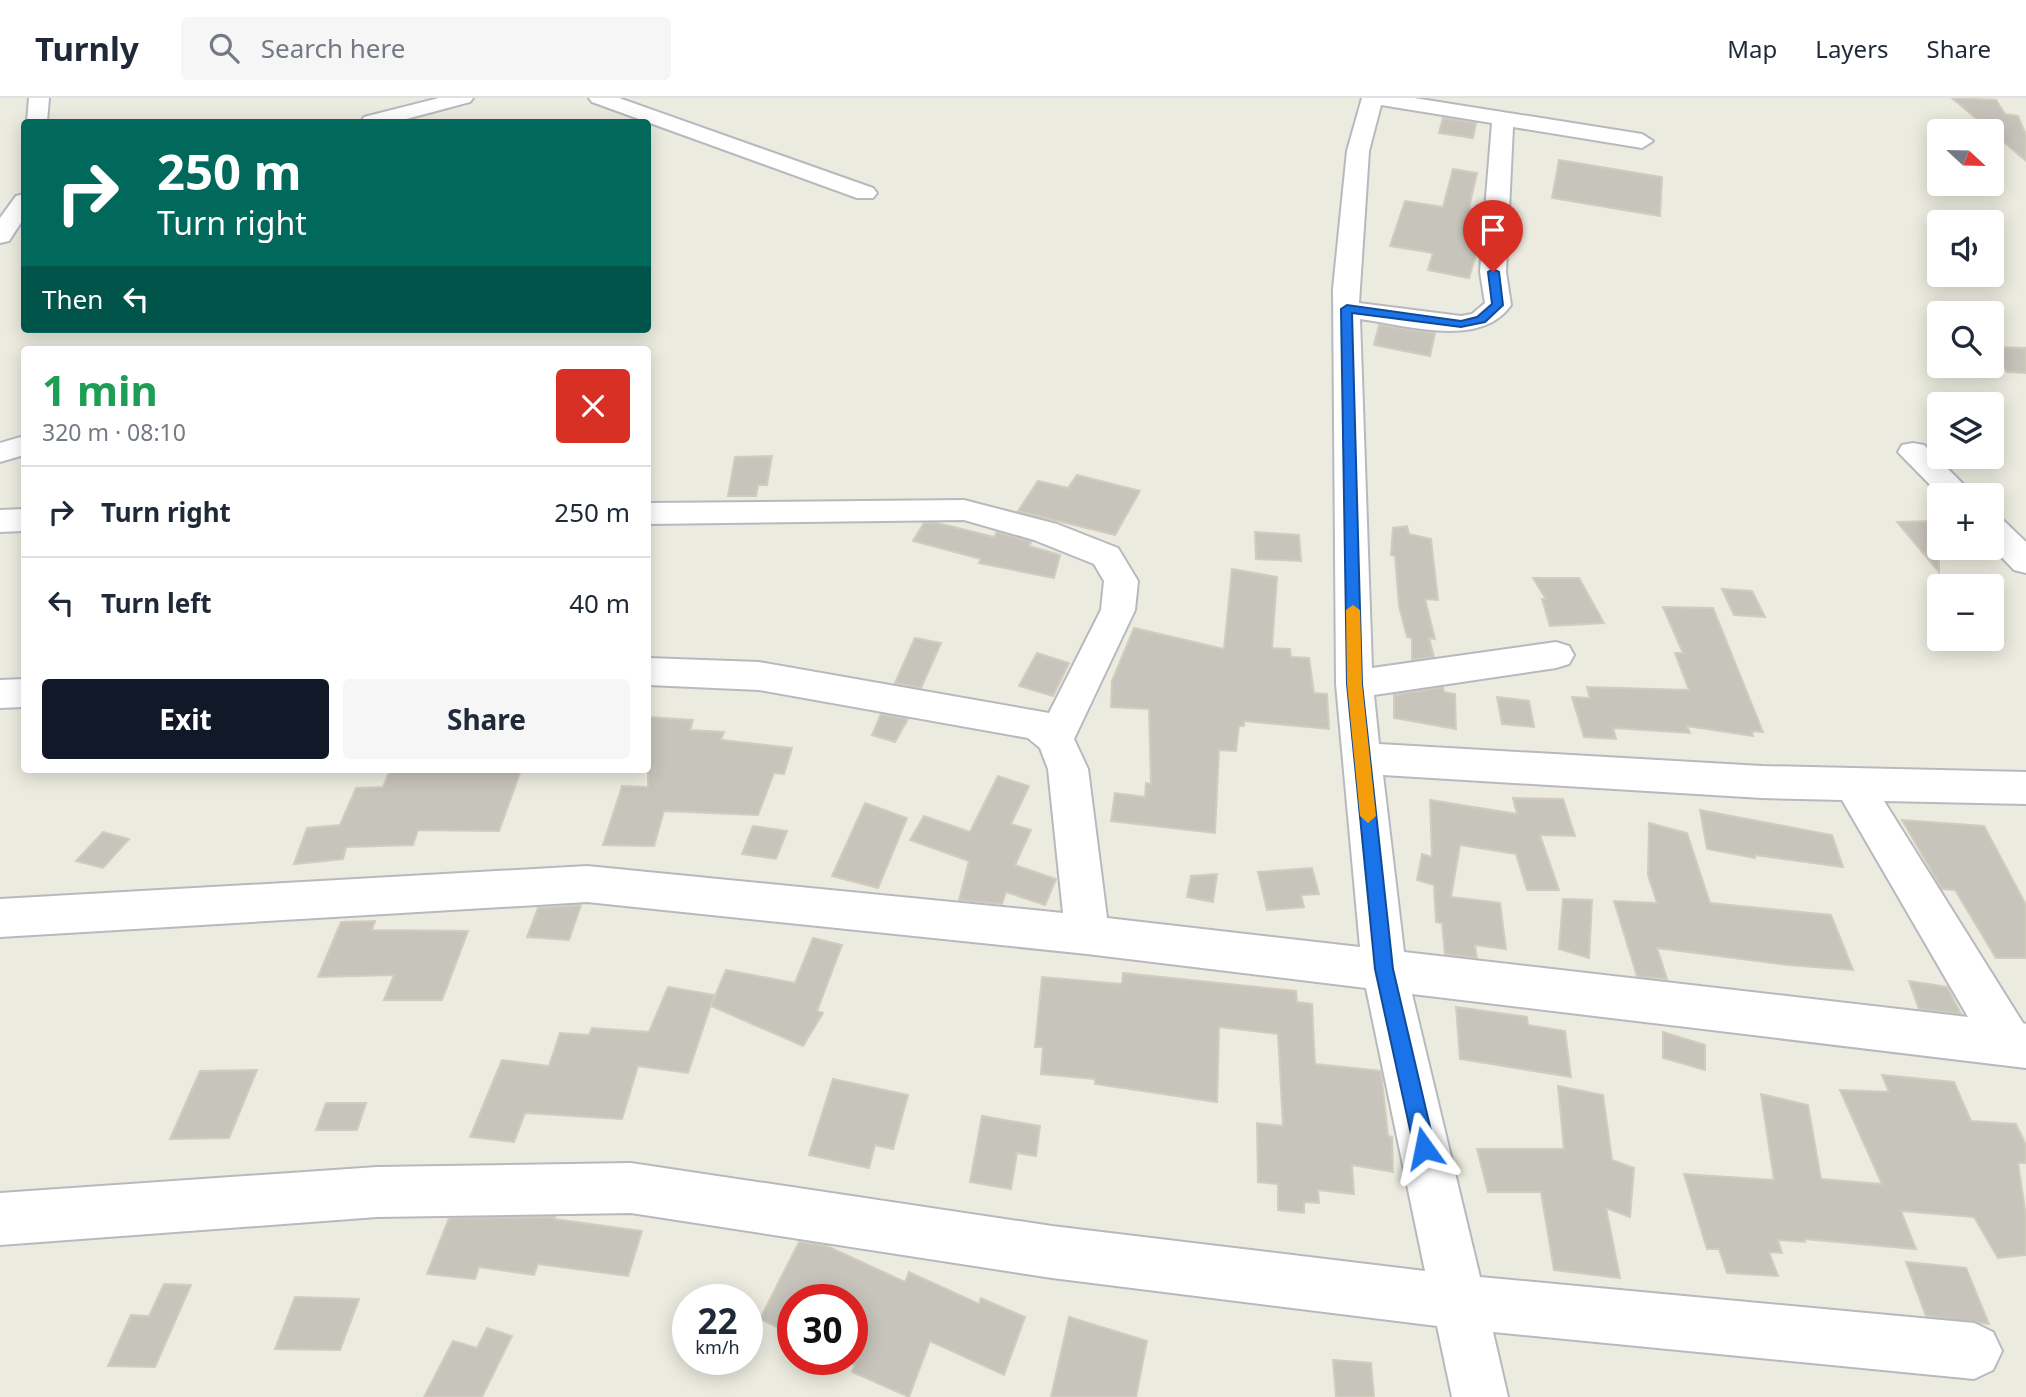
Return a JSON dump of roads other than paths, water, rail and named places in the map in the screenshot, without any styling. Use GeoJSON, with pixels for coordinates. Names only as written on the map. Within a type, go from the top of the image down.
{"type":"FeatureCollection","features":[{"type":"Feature","properties":{"kind":"street"},"geometry":{"type":"LineString","coordinates":[[37,119],[39,98]]}},
{"type":"Feature","properties":{"kind":"street"},"geometry":{"type":"LineString","coordinates":[[383,119],[463,98]]}},
{"type":"Feature","properties":{"kind":"street"},"geometry":{"type":"LineString","coordinates":[[599,98],[865,193]]}},
{"type":"Feature","properties":{"kind":"street"},"geometry":{"type":"LineString","coordinates":[[1480,1397],[1384,969],[1354,684],[1347,309],[1357,151],[1374,98],[1642,141]]}},
{"type":"Feature","properties":{"kind":"street"},"geometry":{"type":"LineString","coordinates":[[1347,309],[1461,324],[1481,320],[1498,305],[1493,272],[1503,119]]}},
{"type":"Feature","properties":{"kind":"street"},"geometry":{"type":"LineString","coordinates":[[10,229],[21,207]]}},
{"type":"Feature","properties":{"kind":"street"},"geometry":{"type":"LineString","coordinates":[[0,453],[21,446]]}},
{"type":"Feature","properties":{"kind":"street"},"geometry":{"type":"LineString","coordinates":[[1913,452],[1945,483]]}},
{"type":"Feature","properties":{"kind":"street"},"geometry":{"type":"LineString","coordinates":[[651,514],[964,510],[1045,532],[1106,556],[1121,581],[1118,610],[1055,738]]}},
{"type":"Feature","properties":{"kind":"street"},"geometry":{"type":"LineString","coordinates":[[0,521],[21,520]]}},
{"type":"Feature","properties":{"kind":"street"},"geometry":{"type":"LineString","coordinates":[[2004,540],[2026,562]]}},
{"type":"Feature","properties":{"kind":"street"},"geometry":{"type":"LineString","coordinates":[[1354,684],[1556,655]]}},
{"type":"Feature","properties":{"kind":"street"},"geometry":{"type":"LineString","coordinates":[[651,672],[759,676],[1039,725],[1055,738],[1068,769],[1087,935]]}},
{"type":"Feature","properties":{"kind":"street"},"geometry":{"type":"LineString","coordinates":[[0,694],[21,693]]}},
{"type":"Feature","properties":{"kind":"street"},"geometry":{"type":"LineString","coordinates":[[1362,758],[1762,782],[2026,788]]}},
{"type":"Feature","properties":{"kind":"street"},"geometry":{"type":"LineString","coordinates":[[1853,784],[2018,1045]]}},
{"type":"Feature","properties":{"kind":"street"},"geometry":{"type":"LineString","coordinates":[[0,918],[587,884],[1087,935],[2018,1045]]}},
{"type":"Feature","properties":{"kind":"street"},"geometry":{"type":"LineString","coordinates":[[0,1219],[377,1192],[631,1188],[1052,1252],[1459,1302],[1973,1351]]}}]}
